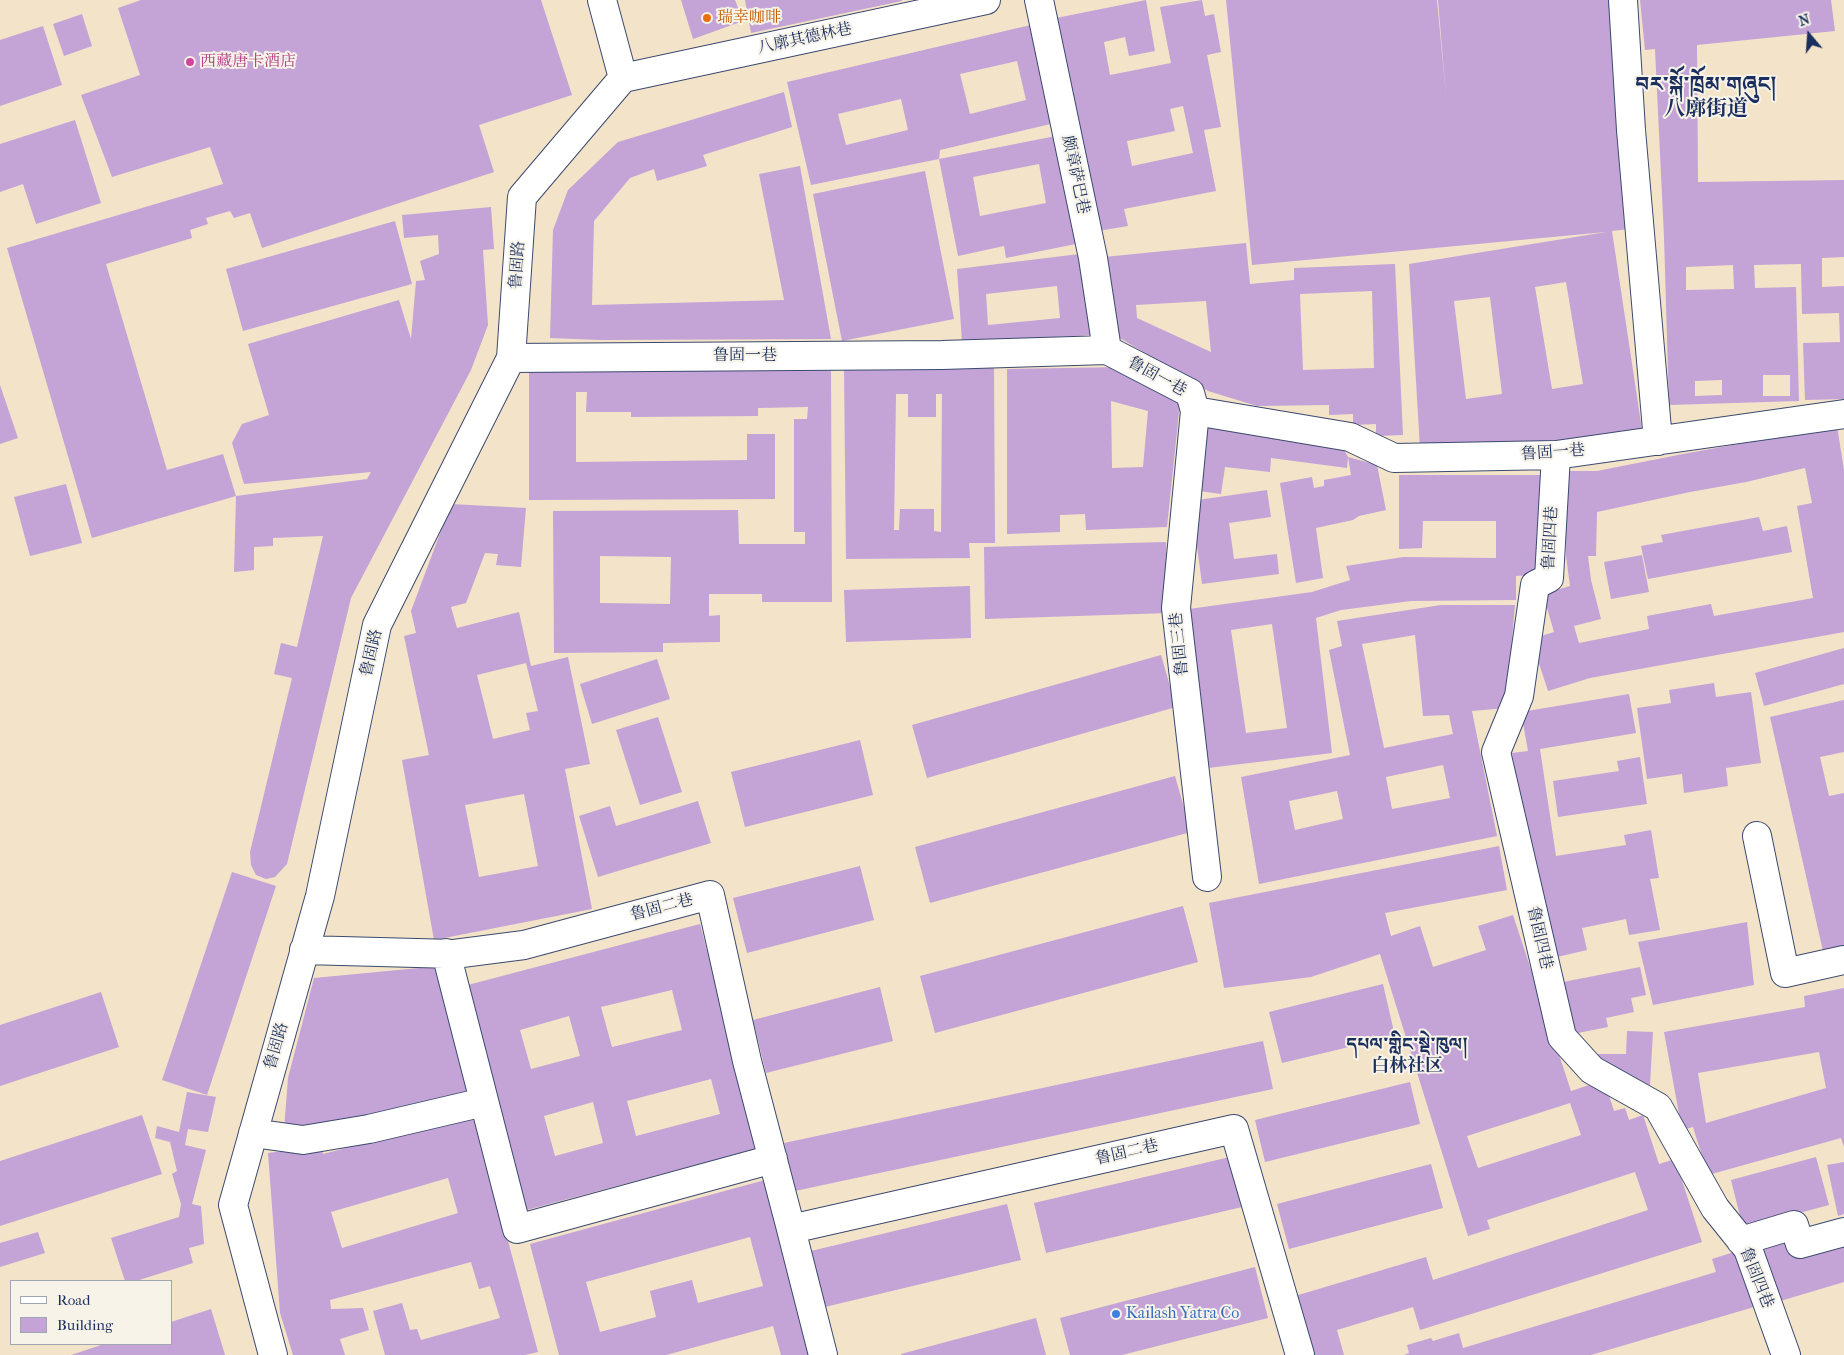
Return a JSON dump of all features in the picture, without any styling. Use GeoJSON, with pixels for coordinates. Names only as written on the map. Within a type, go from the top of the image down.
{"type":"FeatureCollection","features":[{"type":"Feature","properties":{"kind":"street"},"geometry":{"type":"LineString","coordinates":[[602,0],[624,78]]}},
{"type":"Feature","properties":{"kind":"street","name":"八廓其德林巷"},"geometry":{"type":"LineString","coordinates":[[624,78],[986,0]]}},
{"type":"Feature","properties":{"kind":"street","name":"颇章萨巴巷"},"geometry":{"type":"LineString","coordinates":[[1039,0],[1093,258],[1107,350]]}},
{"type":"Feature","properties":{"kind":"street"},"geometry":{"type":"LineString","coordinates":[[1623,0],[1631,130],[1658,441]]}},
{"type":"Feature","properties":{"kind":"street","name":"鲁固路"},"geometry":{"type":"LineString","coordinates":[[273,1355],[233,1205],[320,896],[377,625],[511,358],[522,197],[624,78]]}},
{"type":"Feature","properties":{"kind":"street","name":"鲁固一巷"},"geometry":{"type":"LineString","coordinates":[[511,358],[942,355],[1107,350],[1190,392],[1195,410],[1350,437],[1394,458],[1556,455],[1844,414]]}},
{"type":"Feature","properties":{"kind":"street","name":"鲁固三巷"},"geometry":{"type":"LineString","coordinates":[[1195,410],[1176,608],[1207,877]]}},
{"type":"Feature","properties":{"kind":"street","name":"鲁固四巷"},"geometry":{"type":"LineString","coordinates":[[1556,455],[1549,578],[1534,585],[1519,696],[1496,752],[1562,1037],[1592,1070],[1658,1107],[1715,1208],[1748,1249],[1786,1355]]}},
{"type":"Feature","properties":{"kind":"street"},"geometry":{"type":"LineString","coordinates":[[1757,836],[1786,973],[1844,960]]}},
{"type":"Feature","properties":{"kind":"street","name":"鲁固二巷"},"geometry":{"type":"LineString","coordinates":[[304,950],[446,954],[524,945],[710,895],[747,1060],[763,1162],[792,1229],[824,1355]]}},
{"type":"Feature","properties":{"kind":"street"},"geometry":{"type":"LineString","coordinates":[[446,954],[517,1229],[763,1162]]}},
{"type":"Feature","properties":{"kind":"street"},"geometry":{"type":"LineString","coordinates":[[253,1133],[303,1140],[369,1129],[484,1102]]}},
{"type":"Feature","properties":{"kind":"street","name":"鲁固二巷"},"geometry":{"type":"LineString","coordinates":[[792,1229],[1234,1129],[1300,1355]]}},
{"type":"Feature","properties":{"kind":"street"},"geometry":{"type":"LineString","coordinates":[[1741,1241],[1794,1225],[1800,1244],[1844,1232]]}},
{"type":"Feature","properties":{"kind":"building"},"geometry":{"type":"Polygon","coordinates":[[[141,0],[541,0],[572,95],[479,125],[494,172],[262,248],[250,213],[234,218],[230,211],[206,218],[208,224],[190,230],[192,238],[106,264],[167,470],[223,454],[236,496],[92,538],[7,248],[223,184],[210,147],[112,177],[81,95],[140,75],[118,8],[141,0]]]}},
{"type":"Feature","properties":{"kind":"building"},"geometry":{"type":"Polygon","coordinates":[[[681,0],[735,0],[743,21],[693,39],[681,0]]]}},
{"type":"Feature","properties":{"kind":"building"},"geometry":{"type":"Polygon","coordinates":[[[745,0],[902,0],[902,1],[751,33],[745,0]]]}},
{"type":"Feature","properties":{"kind":"building"},"geometry":{"type":"Polygon","coordinates":[[[1146,0],[1155,51],[1129,56],[1125,37],[1104,42],[1110,75],[1171,63],[1160,7],[1202,0],[1205,16],[1214,14],[1221,52],[1207,55],[1221,127],[1204,130],[1216,191],[1124,209],[1128,226],[1098,231],[1056,18],[1146,0]],[[1183,106],[1170,109],[1175,131],[1127,141],[1132,166],[1193,153],[1183,106]]]}},
{"type":"Feature","properties":{"kind":"building"},"geometry":{"type":"Polygon","coordinates":[[[1226,0],[1437,0],[1446,96],[1438,0],[1609,0],[1629,229],[1612,231],[1642,430],[1514,449],[1420,448],[1409,264],[1606,232],[1252,265],[1226,0]],[[1566,282],[1535,287],[1552,389],[1583,384],[1566,282]],[[1490,297],[1454,301],[1466,399],[1502,394],[1490,297]]]}},
{"type":"Feature","properties":{"kind":"building"},"geometry":{"type":"Polygon","coordinates":[[[1640,0],[1831,0],[1835,31],[1697,45],[1698,182],[1844,180],[1844,257],[1822,258],[1822,287],[1844,286],[1844,399],[1805,400],[1803,343],[1840,342],[1839,313],[1802,314],[1801,264],[1754,265],[1755,288],[1796,287],[1799,401],[1669,405],[1664,237],[1655,49],[1645,50],[1640,0]],[[1733,265],[1686,267],[1686,290],[1734,289],[1733,265]],[[1763,375],[1763,396],[1790,396],[1790,375],[1763,375]],[[1722,380],[1695,381],[1695,396],[1722,395],[1722,380]]]}},
{"type":"Feature","properties":{"kind":"building"},"geometry":{"type":"Polygon","coordinates":[[[82,14],[92,46],[64,56],[53,24],[82,14]]]}},
{"type":"Feature","properties":{"kind":"building"},"geometry":{"type":"Polygon","coordinates":[[[1035,24],[1059,122],[940,150],[939,159],[811,185],[787,82],[1035,24]],[[1017,61],[960,74],[970,114],[1026,100],[1017,61]],[[901,99],[838,114],[846,145],[908,130],[901,99]]]}},
{"type":"Feature","properties":{"kind":"building"},"geometry":{"type":"Polygon","coordinates":[[[43,26],[62,85],[0,106],[0,40],[43,26]]]}},
{"type":"Feature","properties":{"kind":"building"},"geometry":{"type":"Polygon","coordinates":[[[784,92],[792,127],[703,155],[707,166],[657,181],[654,169],[630,178],[594,221],[592,305],[784,300],[759,174],[800,166],[831,339],[601,340],[550,338],[553,230],[568,190],[618,142],[784,92]]]}},
{"type":"Feature","properties":{"kind":"building"},"geometry":{"type":"Polygon","coordinates":[[[75,120],[101,203],[36,224],[23,184],[0,192],[0,144],[75,120]]]}},
{"type":"Feature","properties":{"kind":"building"},"geometry":{"type":"Polygon","coordinates":[[[1061,135],[1081,243],[1006,258],[1004,246],[958,256],[939,159],[1061,135]],[[1039,164],[973,177],[980,216],[1046,203],[1039,164]]]}},
{"type":"Feature","properties":{"kind":"building"},"geometry":{"type":"Polygon","coordinates":[[[925,171],[954,319],[842,341],[813,194],[925,171]]]}},
{"type":"Feature","properties":{"kind":"building"},"geometry":{"type":"Polygon","coordinates":[[[491,207],[494,249],[483,250],[488,325],[471,370],[351,598],[287,864],[275,877],[266,879],[256,875],[251,865],[250,852],[292,678],[274,674],[281,643],[297,647],[323,536],[273,538],[273,546],[254,547],[254,570],[234,572],[236,496],[367,479],[371,472],[244,484],[232,443],[242,424],[269,415],[248,344],[399,300],[411,339],[416,281],[425,280],[420,261],[439,254],[438,235],[404,238],[402,215],[491,207]]]}},
{"type":"Feature","properties":{"kind":"building"},"geometry":{"type":"Polygon","coordinates":[[[395,221],[412,284],[243,331],[226,269],[395,221]]]}},
{"type":"Feature","properties":{"kind":"building"},"geometry":{"type":"Polygon","coordinates":[[[1246,243],[1250,284],[1294,280],[1294,268],[1395,264],[1403,435],[1376,436],[1376,424],[1353,425],[1353,414],[1329,415],[1329,405],[1257,406],[1208,391],[1110,332],[1104,257],[1246,243]],[[1372,291],[1300,294],[1303,370],[1374,368],[1372,291]],[[1206,301],[1136,305],[1137,318],[1211,352],[1206,301]]]}},
{"type":"Feature","properties":{"kind":"building"},"geometry":{"type":"Polygon","coordinates":[[[1079,254],[1092,335],[962,342],[957,269],[1079,254]],[[1057,286],[986,294],[988,325],[1060,318],[1057,286]]]}},
{"type":"Feature","properties":{"kind":"building"},"geometry":{"type":"Polygon","coordinates":[[[1123,367],[1181,393],[1167,527],[1086,530],[1085,514],[1060,515],[1060,532],[1007,534],[1007,369],[1123,367]],[[1111,401],[1112,468],[1143,467],[1148,411],[1111,401]]]}},
{"type":"Feature","properties":{"kind":"building"},"geometry":{"type":"Polygon","coordinates":[[[994,368],[995,543],[969,543],[970,558],[846,559],[844,369],[994,368]],[[896,394],[894,530],[899,530],[900,509],[934,509],[934,531],[941,532],[942,394],[936,394],[936,417],[908,417],[908,394],[896,394]]]}},
{"type":"Feature","properties":{"kind":"building"},"geometry":{"type":"Polygon","coordinates":[[[831,369],[832,602],[762,602],[762,594],[709,594],[709,616],[720,615],[720,642],[663,643],[663,652],[554,653],[553,511],[738,510],[739,544],[805,544],[805,532],[794,532],[794,419],[807,419],[808,407],[758,408],[758,416],[631,417],[631,412],[586,412],[587,392],[576,392],[576,462],[747,460],[747,434],[775,434],[775,499],[529,500],[529,371],[831,369]],[[600,556],[600,603],[670,604],[671,557],[600,556]]]}},
{"type":"Feature","properties":{"kind":"building"},"geometry":{"type":"Polygon","coordinates":[[[0,385],[18,438],[0,444],[0,385]]]}},
{"type":"Feature","properties":{"kind":"building"},"geometry":{"type":"Polygon","coordinates":[[[1200,426],[1340,442],[1348,457],[1347,468],[1271,458],[1270,472],[1225,467],[1221,494],[1192,490],[1200,426]]]}},
{"type":"Feature","properties":{"kind":"building"},"geometry":{"type":"Polygon","coordinates":[[[1837,426],[1844,470],[1844,632],[1590,678],[1548,691],[1531,639],[1554,632],[1543,594],[1570,586],[1566,556],[1566,471],[1597,471],[1837,426]],[[1805,468],[1597,512],[1596,556],[1588,556],[1591,580],[1601,619],[1574,626],[1579,643],[1649,629],[1647,616],[1711,604],[1714,616],[1813,598],[1797,506],[1812,503],[1805,468]]]}},
{"type":"Feature","properties":{"kind":"building"},"geometry":{"type":"Polygon","coordinates":[[[1348,457],[1377,465],[1386,510],[1316,528],[1323,578],[1296,583],[1280,483],[1312,477],[1314,488],[1324,486],[1324,480],[1351,475],[1348,457]]]}},
{"type":"Feature","properties":{"kind":"building"},"geometry":{"type":"Polygon","coordinates":[[[1399,475],[1545,475],[1542,566],[1531,575],[1516,576],[1516,600],[1411,601],[1341,610],[1316,618],[1332,753],[1208,768],[1189,609],[1312,592],[1350,580],[1346,566],[1403,557],[1496,558],[1496,521],[1423,521],[1422,548],[1399,549],[1399,475]],[[1272,624],[1231,630],[1246,733],[1287,728],[1272,624]]]}},
{"type":"Feature","properties":{"kind":"building"},"geometry":{"type":"Polygon","coordinates":[[[66,484],[82,543],[30,556],[14,497],[66,484]]]}},
{"type":"Feature","properties":{"kind":"building"},"geometry":{"type":"Polygon","coordinates":[[[1267,490],[1271,517],[1229,523],[1234,559],[1277,554],[1279,574],[1202,584],[1191,501],[1267,490]]]}},
{"type":"Feature","properties":{"kind":"building"},"geometry":{"type":"Polygon","coordinates":[[[451,504],[526,508],[521,567],[496,565],[498,554],[485,553],[466,603],[451,607],[457,628],[519,612],[531,666],[568,657],[590,764],[565,769],[592,909],[434,940],[402,760],[429,755],[404,636],[416,633],[411,611],[451,504]],[[526,663],[477,675],[493,739],[530,730],[526,713],[538,711],[526,663]],[[524,794],[465,805],[479,877],[538,866],[524,794]]]}},
{"type":"Feature","properties":{"kind":"building"},"geometry":{"type":"Polygon","coordinates":[[[1759,517],[1763,531],[1787,526],[1792,552],[1648,579],[1641,546],[1663,542],[1661,535],[1759,517]]]}},
{"type":"Feature","properties":{"kind":"building"},"geometry":{"type":"Polygon","coordinates":[[[1166,542],[1169,613],[985,619],[984,547],[1166,542]]]}},
{"type":"Feature","properties":{"kind":"building"},"geometry":{"type":"Polygon","coordinates":[[[1642,555],[1649,592],[1611,599],[1604,562],[1642,555]]]}},
{"type":"Feature","properties":{"kind":"building"},"geometry":{"type":"Polygon","coordinates":[[[970,586],[971,638],[846,642],[844,590],[970,586]]]}},
{"type":"Feature","properties":{"kind":"building"},"geometry":{"type":"Polygon","coordinates":[[[1441,605],[1515,605],[1506,708],[1472,711],[1497,836],[1259,884],[1241,777],[1350,755],[1329,650],[1342,646],[1337,621],[1441,605]],[[1415,635],[1362,644],[1384,748],[1453,734],[1449,715],[1423,716],[1415,635]],[[1443,765],[1386,777],[1392,809],[1450,798],[1443,765]],[[1337,791],[1289,801],[1295,830],[1343,819],[1337,791]]]}},
{"type":"Feature","properties":{"kind":"building"},"geometry":{"type":"Polygon","coordinates":[[[1844,648],[1844,684],[1764,706],[1755,673],[1844,648]]]}},
{"type":"Feature","properties":{"kind":"building"},"geometry":{"type":"Polygon","coordinates":[[[1161,655],[1176,707],[927,778],[912,725],[1161,655]]]}},
{"type":"Feature","properties":{"kind":"building"},"geometry":{"type":"Polygon","coordinates":[[[657,659],[670,699],[592,724],[580,684],[657,659]]]}},
{"type":"Feature","properties":{"kind":"building"},"geometry":{"type":"Polygon","coordinates":[[[1714,683],[1716,697],[1751,692],[1761,763],[1726,768],[1728,786],[1684,793],[1682,774],[1647,779],[1637,708],[1671,703],[1669,690],[1714,683]]]}},
{"type":"Feature","properties":{"kind":"building"},"geometry":{"type":"Polygon","coordinates":[[[1629,694],[1636,733],[1540,749],[1556,856],[1626,845],[1624,835],[1651,830],[1659,878],[1650,879],[1660,930],[1629,935],[1626,919],[1582,928],[1587,950],[1557,957],[1544,896],[1534,898],[1512,753],[1528,751],[1521,712],[1629,694]]]}},
{"type":"Feature","properties":{"kind":"building"},"geometry":{"type":"Polygon","coordinates":[[[1844,700],[1844,752],[1820,757],[1829,796],[1844,793],[1844,956],[1825,960],[1770,717],[1844,700]]]}},
{"type":"Feature","properties":{"kind":"building"},"geometry":{"type":"Polygon","coordinates":[[[658,717],[682,792],[640,805],[616,730],[658,717]]]}},
{"type":"Feature","properties":{"kind":"building"},"geometry":{"type":"Polygon","coordinates":[[[860,740],[873,795],[745,827],[731,772],[860,740]]]}},
{"type":"Feature","properties":{"kind":"building"},"geometry":{"type":"Polygon","coordinates":[[[1640,757],[1647,804],[1558,817],[1553,781],[1619,771],[1617,761],[1640,757]]]}},
{"type":"Feature","properties":{"kind":"building"},"geometry":{"type":"Polygon","coordinates":[[[1175,776],[1191,832],[930,903],[915,847],[1175,776]]]}},
{"type":"Feature","properties":{"kind":"building"},"geometry":{"type":"Polygon","coordinates":[[[698,801],[711,843],[598,877],[579,816],[610,806],[616,826],[698,801]]]}},
{"type":"Feature","properties":{"kind":"building"},"geometry":{"type":"Polygon","coordinates":[[[1499,846],[1507,890],[1385,913],[1391,936],[1420,926],[1433,967],[1486,950],[1478,926],[1513,915],[1571,1091],[1604,1080],[1614,1111],[1625,1108],[1629,1120],[1643,1115],[1659,1164],[1675,1159],[1702,1242],[1420,1330],[1413,1307],[1337,1330],[1344,1355],[1311,1355],[1295,1296],[1426,1257],[1433,1280],[1648,1210],[1635,1172],[1487,1220],[1490,1229],[1468,1236],[1380,954],[1311,977],[1224,988],[1209,903],[1499,846]],[[1570,1103],[1467,1136],[1478,1168],[1581,1135],[1570,1103]]]}},
{"type":"Feature","properties":{"kind":"building"},"geometry":{"type":"Polygon","coordinates":[[[860,866],[874,920],[747,953],[733,898],[860,866]]]}},
{"type":"Feature","properties":{"kind":"building"},"geometry":{"type":"Polygon","coordinates":[[[232,872],[276,886],[207,1095],[162,1080],[232,872]]]}},
{"type":"Feature","properties":{"kind":"building"},"geometry":{"type":"Polygon","coordinates":[[[1183,906],[1198,962],[935,1033],[920,976],[1183,906]]]}},
{"type":"Feature","properties":{"kind":"building"},"geometry":{"type":"Polygon","coordinates":[[[1747,922],[1754,985],[1653,1005],[1638,942],[1747,922]]]}},
{"type":"Feature","properties":{"kind":"building"},"geometry":{"type":"Polygon","coordinates":[[[700,924],[759,1148],[523,1211],[464,986],[700,924]],[[672,990],[601,1007],[612,1047],[682,1030],[672,990]],[[569,1016],[520,1030],[531,1069],[580,1056],[569,1016]],[[711,1079],[627,1101],[636,1136],[720,1114],[711,1079]],[[593,1102],[544,1116],[555,1156],[603,1143],[593,1102]]]}},
{"type":"Feature","properties":{"kind":"building"},"geometry":{"type":"Polygon","coordinates":[[[440,966],[469,1098],[284,1130],[288,1078],[314,978],[440,966]]]}},
{"type":"Feature","properties":{"kind":"building"},"geometry":{"type":"Polygon","coordinates":[[[1640,967],[1646,995],[1631,998],[1634,1012],[1606,1018],[1608,1027],[1573,1034],[1563,982],[1640,967]]]}},
{"type":"Feature","properties":{"kind":"building"},"geometry":{"type":"Polygon","coordinates":[[[1383,984],[1395,1036],[1282,1063],[1269,1012],[1383,984]]]}},
{"type":"Feature","properties":{"kind":"building"},"geometry":{"type":"Polygon","coordinates":[[[880,987],[893,1041],[766,1073],[753,1020],[880,987]]]}},
{"type":"Feature","properties":{"kind":"building"},"geometry":{"type":"Polygon","coordinates":[[[1844,988],[1844,1147],[1841,1138],[1708,1175],[1693,1127],[1682,1130],[1664,1032],[1805,1007],[1804,996],[1844,988]],[[1819,1052],[1698,1073],[1706,1123],[1826,1088],[1819,1052]]]}},
{"type":"Feature","properties":{"kind":"building"},"geometry":{"type":"Polygon","coordinates":[[[101,992],[119,1047],[0,1086],[0,1025],[101,992]]]}},
{"type":"Feature","properties":{"kind":"building"},"geometry":{"type":"Polygon","coordinates":[[[1627,1031],[1653,1032],[1650,1085],[1633,1086],[1596,1054],[1626,1054],[1627,1031]]]}},
{"type":"Feature","properties":{"kind":"building"},"geometry":{"type":"Polygon","coordinates":[[[1263,1041],[1273,1089],[795,1191],[784,1143],[1263,1041]]]}},
{"type":"Feature","properties":{"kind":"building"},"geometry":{"type":"Polygon","coordinates":[[[1410,1082],[1420,1124],[1265,1162],[1255,1120],[1410,1082]]]}},
{"type":"Feature","properties":{"kind":"building"},"geometry":{"type":"Polygon","coordinates":[[[187,1092],[216,1097],[208,1132],[188,1129],[185,1145],[206,1150],[192,1204],[201,1206],[204,1244],[189,1248],[193,1263],[139,1280],[125,1280],[111,1238],[179,1217],[181,1204],[172,1174],[177,1171],[170,1142],[155,1138],[157,1126],[179,1132],[187,1092]]]}},
{"type":"Feature","properties":{"kind":"building"},"geometry":{"type":"Polygon","coordinates":[[[142,1115],[162,1174],[0,1226],[0,1161],[142,1115]]]}},
{"type":"Feature","properties":{"kind":"building"},"geometry":{"type":"Polygon","coordinates":[[[474,1115],[538,1352],[525,1355],[385,1355],[373,1311],[402,1303],[410,1330],[417,1329],[421,1340],[500,1318],[490,1286],[479,1289],[471,1262],[330,1300],[331,1309],[363,1308],[369,1330],[340,1339],[345,1355],[293,1355],[280,1313],[268,1153],[321,1146],[323,1154],[474,1115]],[[448,1178],[331,1212],[342,1248],[458,1213],[448,1178]]]}},
{"type":"Feature","properties":{"kind":"building"},"geometry":{"type":"Polygon","coordinates":[[[1230,1157],[1242,1207],[1046,1253],[1034,1203],[1230,1157]]]}},
{"type":"Feature","properties":{"kind":"building"},"geometry":{"type":"Polygon","coordinates":[[[1816,1157],[1829,1205],[1743,1228],[1731,1180],[1816,1157]]]}},
{"type":"Feature","properties":{"kind":"building"},"geometry":{"type":"Polygon","coordinates":[[[1844,1162],[1844,1214],[1838,1216],[1827,1165],[1844,1162]]]}},
{"type":"Feature","properties":{"kind":"building"},"geometry":{"type":"Polygon","coordinates":[[[1431,1164],[1443,1208],[1289,1249],[1277,1204],[1431,1164]]]}},
{"type":"Feature","properties":{"kind":"building"},"geometry":{"type":"Polygon","coordinates":[[[765,1180],[812,1355],[781,1355],[773,1326],[666,1355],[559,1355],[530,1244],[765,1180]],[[750,1237],[586,1282],[600,1332],[656,1317],[650,1291],[692,1280],[698,1303],[763,1286],[750,1237]]]}},
{"type":"Feature","properties":{"kind":"building"},"geometry":{"type":"Polygon","coordinates":[[[1007,1204],[1021,1260],[825,1307],[811,1251],[1007,1204]]]}},
{"type":"Feature","properties":{"kind":"building"},"geometry":{"type":"Polygon","coordinates":[[[38,1232],[45,1253],[0,1267],[0,1243],[38,1232]]]}},
{"type":"Feature","properties":{"kind":"building"},"geometry":{"type":"Polygon","coordinates":[[[1844,1236],[1844,1282],[1777,1302],[1761,1246],[1786,1238],[1844,1236]]]}},
{"type":"Feature","properties":{"kind":"building"},"geometry":{"type":"Polygon","coordinates":[[[1737,1251],[1754,1307],[1591,1355],[1404,1355],[1409,1353],[1407,1345],[1431,1338],[1433,1341],[1459,1333],[1463,1348],[1716,1272],[1712,1259],[1737,1251]]]}},
{"type":"Feature","properties":{"kind":"building"},"geometry":{"type":"Polygon","coordinates":[[[1255,1267],[1268,1318],[1122,1355],[1070,1355],[1060,1318],[1255,1267]]]}},
{"type":"Feature","properties":{"kind":"building"},"geometry":{"type":"Polygon","coordinates":[[[211,1309],[225,1355],[71,1355],[101,1345],[172,1345],[172,1322],[211,1309]]]}},
{"type":"Feature","properties":{"kind":"building"},"geometry":{"type":"Polygon","coordinates":[[[1036,1318],[1046,1355],[901,1355],[901,1354],[1036,1318]]]}},
{"type":"Feature","properties":{"kind":"place","name":"瑞幸咖啡"},"geometry":{"type":"Point","coordinates":[707,18]}},
{"type":"Feature","properties":{"kind":"place","name":"西藏唐卡酒店"},"geometry":{"type":"Point","coordinates":[190,62]}},
{"type":"Feature","properties":{"kind":"place","name":"Kailash Yatra Co"},"geometry":{"type":"Point","coordinates":[1116,1314]}},
{"type":"Feature","properties":{"kind":"district","name":"བར་སྐོ་ཁྲོམ་གཞུང། 八廓街道"},"geometry":{"type":"Point","coordinates":[1706,98]}},
{"type":"Feature","properties":{"kind":"district","name":"དཔལ་གླིང་སྡེ་ཁུལ། 白林社区"},"geometry":{"type":"Point","coordinates":[1407,1056]}}]}
